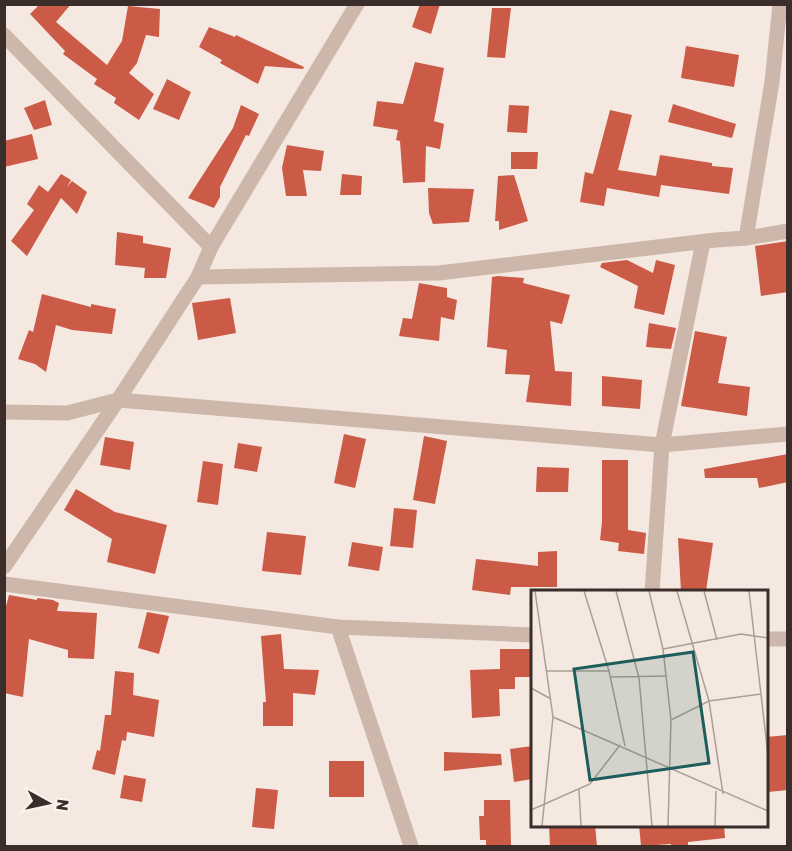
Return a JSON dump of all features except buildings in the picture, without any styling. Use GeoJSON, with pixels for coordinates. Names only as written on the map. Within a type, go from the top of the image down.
{"type":"FeatureCollection","features":[{"type":"Feature","properties":{"kind":"street"},"geometry":{"type":"LineString","coordinates":[[4,567],[118,400],[198,277],[211,247],[357,4]]}},
{"type":"Feature","properties":{"kind":"street"},"geometry":{"type":"LineString","coordinates":[[746,238],[772,82],[780,4]]}},
{"type":"Feature","properties":{"kind":"street"},"geometry":{"type":"LineString","coordinates":[[4,35],[211,247]]}},
{"type":"Feature","properties":{"kind":"street"},"geometry":{"type":"LineString","coordinates":[[198,277],[439,273],[746,238],[788,231]]}},
{"type":"Feature","properties":{"kind":"street"},"geometry":{"type":"LineString","coordinates":[[652,590],[662,445],[702,242]]}},
{"type":"Feature","properties":{"kind":"street"},"geometry":{"type":"LineString","coordinates":[[4,412],[67,413],[118,400],[662,445],[788,434]]}},
{"type":"Feature","properties":{"kind":"street"},"geometry":{"type":"LineString","coordinates":[[4,584],[338,627],[531,635]]}},
{"type":"Feature","properties":{"kind":"street"},"geometry":{"type":"LineString","coordinates":[[338,627],[411,846]]}},
{"type":"Feature","properties":{"kind":"street"},"geometry":{"type":"LineString","coordinates":[[768,639],[788,639]]}}]}
